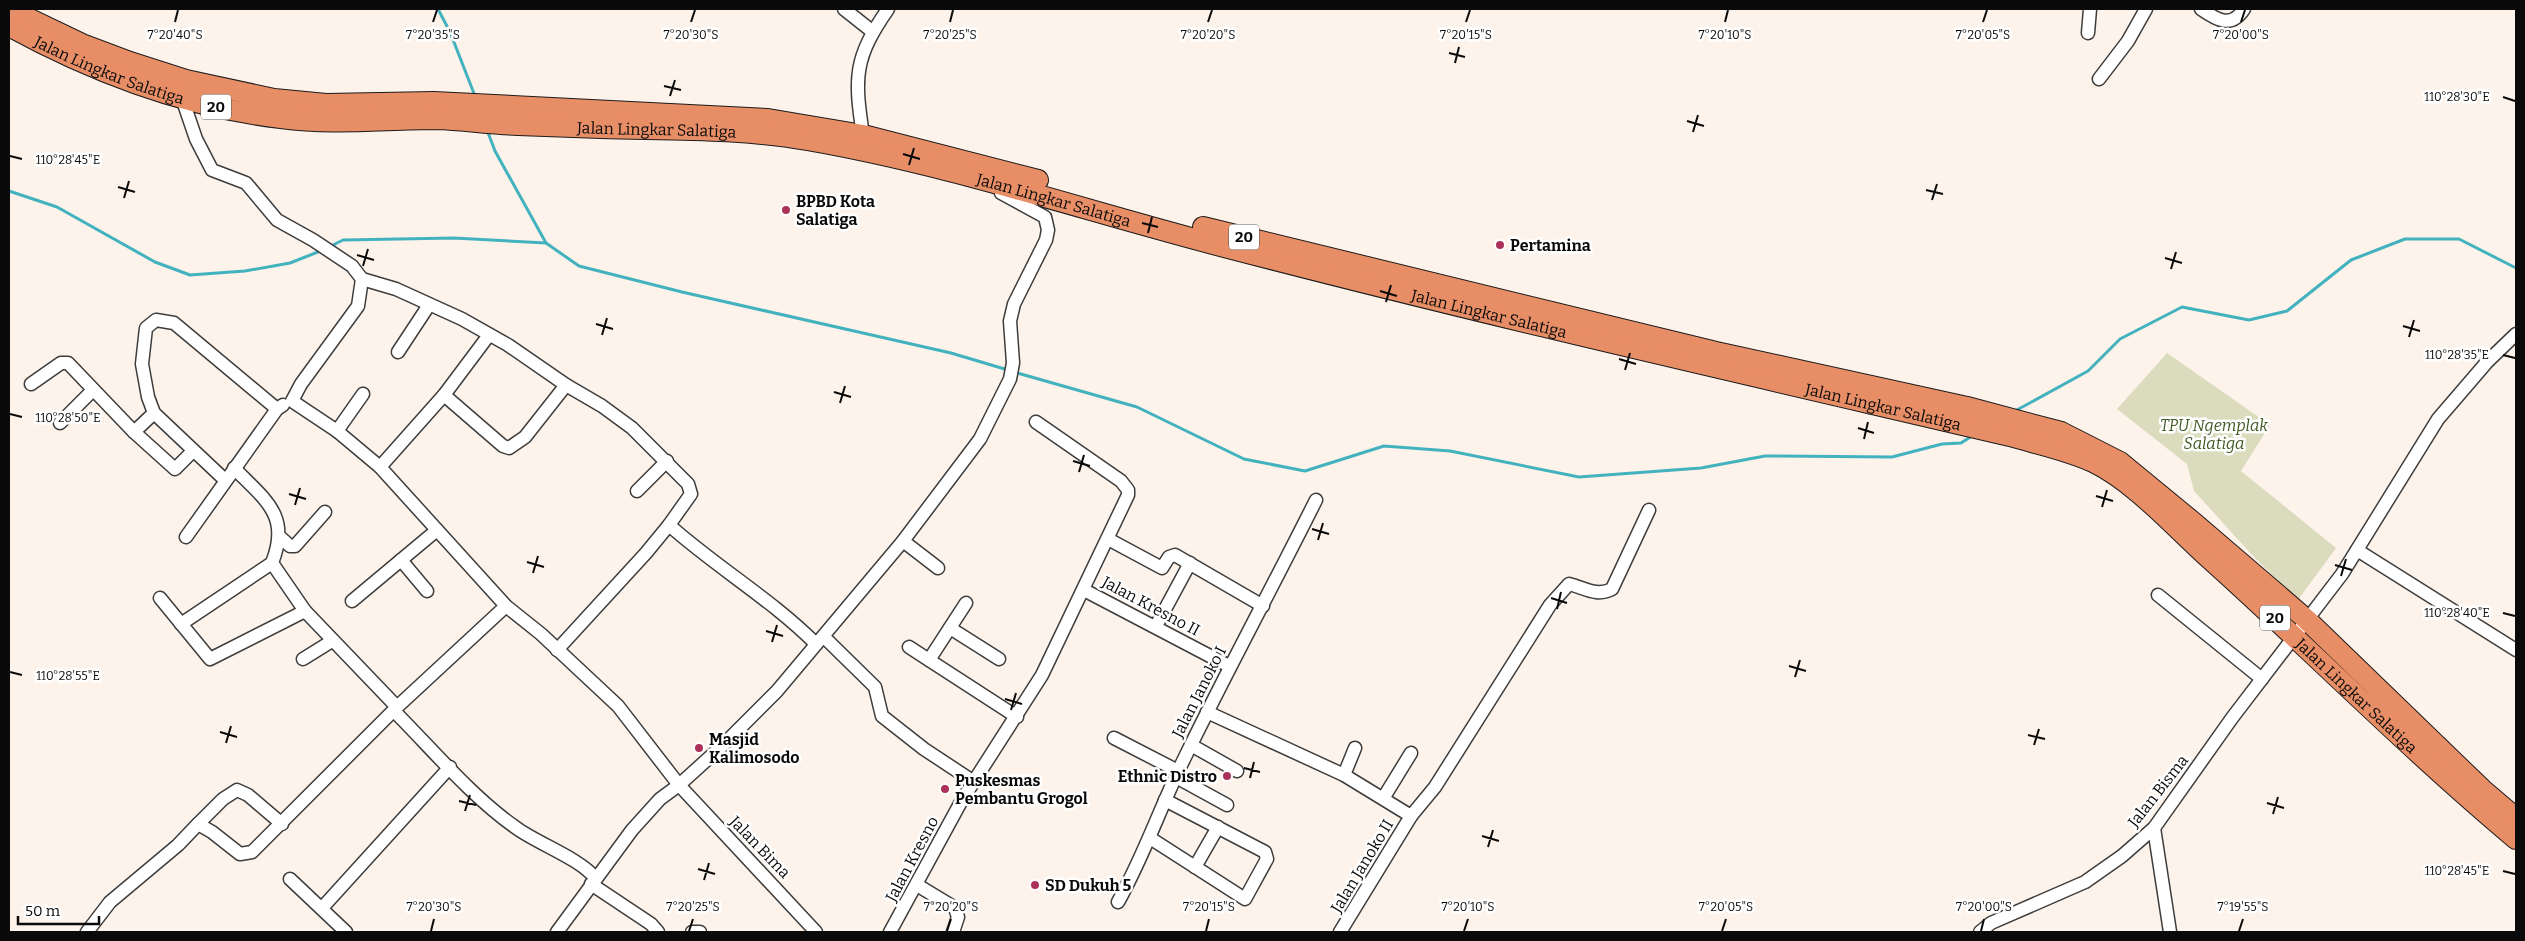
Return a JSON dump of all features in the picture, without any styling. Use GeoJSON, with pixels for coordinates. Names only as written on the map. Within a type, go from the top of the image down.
{"type":"FeatureCollection","features":[{"type":"Feature","properties":{"kind":"highway","name":"Jalan Lingkar Salatiga"},"geometry":{"type":"LineString","coordinates":[[9,9],[82,44],[234,111],[284,119],[337,122],[436,111],[516,116],[766,134],[906,154],[1716,352],[1968,407],[2061,432],[2120,462],[2300,627],[2516,818]]}},
{"type":"Feature","properties":{"kind":"highway","name":"Jalan Lingkar Salatiga"},"geometry":{"type":"LineString","coordinates":[[9,26],[44,46],[88,65],[184,89]]}},
{"type":"Feature","properties":{"kind":"highway","name":"Jalan Lingkar Salatiga"},"geometry":{"type":"LineString","coordinates":[[516,116],[768,119],[863,135],[906,154]]}},
{"type":"Feature","properties":{"kind":"highway","name":"Jalan Lingkar Salatiga"},"geometry":{"type":"LineString","coordinates":[[970,169],[1216,245],[2010,436],[2093,462],[2126,484],[2300,627],[2470,800],[2516,839]]}},
{"type":"Feature","properties":{"kind":"street"},"geometry":{"type":"LineString","coordinates":[[844,9],[873,32]]}},
{"type":"Feature","properties":{"kind":"street"},"geometry":{"type":"LineString","coordinates":[[863,135],[858,96],[858,71],[862,51],[888,9]]}},
{"type":"Feature","properties":{"kind":"street"},"geometry":{"type":"LineString","coordinates":[[2088,33],[2090,9]]}},
{"type":"Feature","properties":{"kind":"street"},"geometry":{"type":"LineString","coordinates":[[2099,79],[2128,41],[2146,9]]}},
{"type":"Feature","properties":{"kind":"street"},"geometry":{"type":"LineString","coordinates":[[2200,9],[2221,21],[2229,22],[2237,18],[2244,9]]}},
{"type":"Feature","properties":{"kind":"street"},"geometry":{"type":"LineString","coordinates":[[184,89],[196,139],[212,170],[246,183],[277,220],[313,240],[352,266],[362,279],[396,289],[462,319],[508,345],[566,385],[602,406],[632,428],[685,478],[691,489],[687,500],[669,525],[612,593],[557,650]]}},
{"type":"Feature","properties":{"kind":"street"},"geometry":{"type":"LineString","coordinates":[[557,932],[632,830],[660,799],[679,785],[750,719],[904,541],[980,439],[1010,379],[1013,363],[1010,321],[1014,304],[1046,240],[1048,230],[1045,217],[970,169]]}},
{"type":"Feature","properties":{"kind":"street"},"geometry":{"type":"LineString","coordinates":[[186,538],[224,480],[276,409],[292,401],[301,384],[358,306],[362,279]]}},
{"type":"Feature","properties":{"kind":"street"},"geometry":{"type":"LineString","coordinates":[[398,352],[429,305]]}},
{"type":"Feature","properties":{"kind":"street"},"geometry":{"type":"LineString","coordinates":[[224,480],[154,413],[146,392],[142,364],[146,328],[156,320],[165,320],[183,330],[276,409]]}},
{"type":"Feature","properties":{"kind":"street","name":"Jalan Bisma"},"geometry":{"type":"LineString","coordinates":[[1980,932],[1991,923],[2085,882],[2122,856],[2154,828],[2357,550],[2398,480],[2438,420],[2486,362],[2516,334]]}},
{"type":"Feature","properties":{"kind":"street"},"geometry":{"type":"LineString","coordinates":[[380,467],[444,395],[490,335]]}},
{"type":"Feature","properties":{"kind":"street"},"geometry":{"type":"LineString","coordinates":[[31,384],[64,362],[71,365],[134,432],[175,469],[194,451]]}},
{"type":"Feature","properties":{"kind":"street"},"geometry":{"type":"LineString","coordinates":[[444,395],[503,446],[509,448],[525,437],[566,385]]}},
{"type":"Feature","properties":{"kind":"street"},"geometry":{"type":"LineString","coordinates":[[60,423],[93,390]]}},
{"type":"Feature","properties":{"kind":"street"},"geometry":{"type":"LineString","coordinates":[[338,431],[363,394]]}},
{"type":"Feature","properties":{"kind":"street","name":"Jalan Bima"},"geometry":{"type":"LineString","coordinates":[[292,401],[338,431],[380,467],[506,606],[618,706],[679,785],[816,932]]}},
{"type":"Feature","properties":{"kind":"street"},"geometry":{"type":"LineString","coordinates":[[134,432],[154,413]]}},
{"type":"Feature","properties":{"kind":"street","name":"Jalan Kresno"},"geometry":{"type":"LineString","coordinates":[[890,932],[962,800],[1042,675],[1128,495],[1125,485],[1036,422]]}},
{"type":"Feature","properties":{"kind":"street"},"geometry":{"type":"LineString","coordinates":[[637,491],[667,461]]}},
{"type":"Feature","properties":{"kind":"street"},"geometry":{"type":"LineString","coordinates":[[181,624],[272,563],[280,537],[278,524],[268,504],[234,468]]}},
{"type":"Feature","properties":{"kind":"street","name":"Jalan Janoko I"},"geometry":{"type":"LineString","coordinates":[[1118,902],[1150,838],[1177,774],[1229,666],[1263,606],[1316,500]]}},
{"type":"Feature","properties":{"kind":"street","name":"Jalan Janoko II"},"geometry":{"type":"LineString","coordinates":[[1340,932],[1410,816],[1435,787],[1550,605],[1565,586],[1569,584],[1596,593],[1604,593],[1612,589],[1649,510]]}},
{"type":"Feature","properties":{"kind":"street"},"geometry":{"type":"LineString","coordinates":[[280,537],[290,546],[295,546],[325,512]]}},
{"type":"Feature","properties":{"kind":"street"},"geometry":{"type":"LineString","coordinates":[[669,525],[730,576],[820,640],[874,687],[882,716],[924,749],[974,782]]}},
{"type":"Feature","properties":{"kind":"street"},"geometry":{"type":"LineString","coordinates":[[352,601],[437,530]]}},
{"type":"Feature","properties":{"kind":"street"},"geometry":{"type":"LineString","coordinates":[[1108,539],[1162,568],[1172,555],[1190,563],[1263,606]]}},
{"type":"Feature","properties":{"kind":"street"},"geometry":{"type":"LineString","coordinates":[[904,541],[938,568]]}},
{"type":"Feature","properties":{"kind":"street"},"geometry":{"type":"LineString","coordinates":[[2357,550],[2516,650]]}},
{"type":"Feature","properties":{"kind":"street"},"geometry":{"type":"LineString","coordinates":[[401,560],[427,591]]}},
{"type":"Feature","properties":{"kind":"street"},"geometry":{"type":"LineString","coordinates":[[272,563],[305,611],[450,767],[516,828],[589,870],[593,881],[651,924],[658,932]]}},
{"type":"Feature","properties":{"kind":"street"},"geometry":{"type":"LineString","coordinates":[[1156,626],[1190,563]]}},
{"type":"Feature","properties":{"kind":"street","name":"Jalan Kresno II"},"geometry":{"type":"LineString","coordinates":[[1084,590],[1156,626],[1229,666]]}},
{"type":"Feature","properties":{"kind":"street"},"geometry":{"type":"LineString","coordinates":[[2158,595],[2262,679]]}},
{"type":"Feature","properties":{"kind":"street"},"geometry":{"type":"LineString","coordinates":[[160,598],[210,659],[214,659],[248,639],[305,611]]}},
{"type":"Feature","properties":{"kind":"street"},"geometry":{"type":"LineString","coordinates":[[929,660],[966,603]]}},
{"type":"Feature","properties":{"kind":"street"},"geometry":{"type":"LineString","coordinates":[[198,824],[212,832],[235,852],[246,855],[257,848],[396,709],[506,606]]}},
{"type":"Feature","properties":{"kind":"street"},"geometry":{"type":"LineString","coordinates":[[950,628],[999,658]]}},
{"type":"Feature","properties":{"kind":"street"},"geometry":{"type":"LineString","coordinates":[[303,659],[332,641]]}},
{"type":"Feature","properties":{"kind":"street"},"geometry":{"type":"LineString","coordinates":[[909,646],[1016,717]]}},
{"type":"Feature","properties":{"kind":"street"},"geometry":{"type":"LineString","coordinates":[[1207,712],[1344,775],[1384,798],[1410,816]]}},
{"type":"Feature","properties":{"kind":"street"},"geometry":{"type":"LineString","coordinates":[[1114,738],[1227,805]]}},
{"type":"Feature","properties":{"kind":"street"},"geometry":{"type":"LineString","coordinates":[[1191,745],[1237,772]]}},
{"type":"Feature","properties":{"kind":"street"},"geometry":{"type":"LineString","coordinates":[[1344,775],[1354,748]]}},
{"type":"Feature","properties":{"kind":"street"},"geometry":{"type":"LineString","coordinates":[[1384,798],[1411,753]]}},
{"type":"Feature","properties":{"kind":"street"},"geometry":{"type":"LineString","coordinates":[[322,908],[450,767]]}},
{"type":"Feature","properties":{"kind":"street"},"geometry":{"type":"LineString","coordinates":[[87,932],[110,902],[178,845],[223,799],[237,790],[248,795],[282,824]]}},
{"type":"Feature","properties":{"kind":"street"},"geometry":{"type":"LineString","coordinates":[[1150,838],[1245,899],[1268,859],[1268,854],[1166,800]]}},
{"type":"Feature","properties":{"kind":"street"},"geometry":{"type":"LineString","coordinates":[[1195,867],[1218,827]]}},
{"type":"Feature","properties":{"kind":"street"},"geometry":{"type":"LineString","coordinates":[[2154,828],[2170,932]]}},
{"type":"Feature","properties":{"kind":"street"},"geometry":{"type":"LineString","coordinates":[[290,879],[346,932]]}},
{"type":"Feature","properties":{"kind":"street"},"geometry":{"type":"LineString","coordinates":[[917,885],[956,908],[958,917],[953,932]]}},
{"type":"Feature","properties":{"kind":"street"},"geometry":{"type":"LineString","coordinates":[[692,932],[700,932]]}},
{"type":"Feature","properties":{"kind":"green space","name":"TPU Ngemplak Salatiga"},"geometry":{"type":"Polygon","coordinates":[[[2167,353],[2270,425],[2241,471],[2336,548],[2298,600],[2253,556],[2194,491],[2187,464],[2117,409],[2167,353]]]}},
{"type":"Feature","properties":{"kind":"waterway"},"geometry":{"type":"LineString","coordinates":[[438,9],[450,32],[475,96]]}},
{"type":"Feature","properties":{"kind":"waterway"},"geometry":{"type":"LineString","coordinates":[[487,130],[495,151],[546,243],[579,266],[682,292],[951,353],[1008,370]]}},
{"type":"Feature","properties":{"kind":"waterway"},"geometry":{"type":"LineString","coordinates":[[9,191],[57,207],[155,262],[190,275],[245,271],[290,263],[323,250]]}},
{"type":"Feature","properties":{"kind":"waterway"},"geometry":{"type":"LineString","coordinates":[[331,246],[343,240],[454,238],[546,243]]}},
{"type":"Feature","properties":{"kind":"waterway"},"geometry":{"type":"LineString","coordinates":[[2015,411],[2088,371],[2120,339],[2182,307],[2249,320],[2287,311],[2351,260],[2405,239],[2459,239],[2516,268]]}},
{"type":"Feature","properties":{"kind":"waterway"},"geometry":{"type":"LineString","coordinates":[[1014,372],[1137,407],[1244,459],[1305,471],[1384,446],[1450,451],[1579,477],[1701,468],[1765,456],[1892,457],[1942,444],[1961,443],[1972,436]]}},
{"type":"Feature","properties":{"kind":"place","name":"BPBD Kota Salatiga"},"geometry":{"type":"Point","coordinates":[786,210]}},
{"type":"Feature","properties":{"kind":"place","name":"Pertamina"},"geometry":{"type":"Point","coordinates":[1500,245]}},
{"type":"Feature","properties":{"kind":"place","name":"Masjid Kalimosodo"},"geometry":{"type":"Point","coordinates":[699,748]}},
{"type":"Feature","properties":{"kind":"place","name":"Ethnic Distro"},"geometry":{"type":"Point","coordinates":[1227,776]}},
{"type":"Feature","properties":{"kind":"place","name":"Puskesmas Pembantu Grogol"},"geometry":{"type":"Point","coordinates":[945,789]}},
{"type":"Feature","properties":{"kind":"place","name":"SD Dukuh 5"},"geometry":{"type":"Point","coordinates":[1035,885]}}]}
